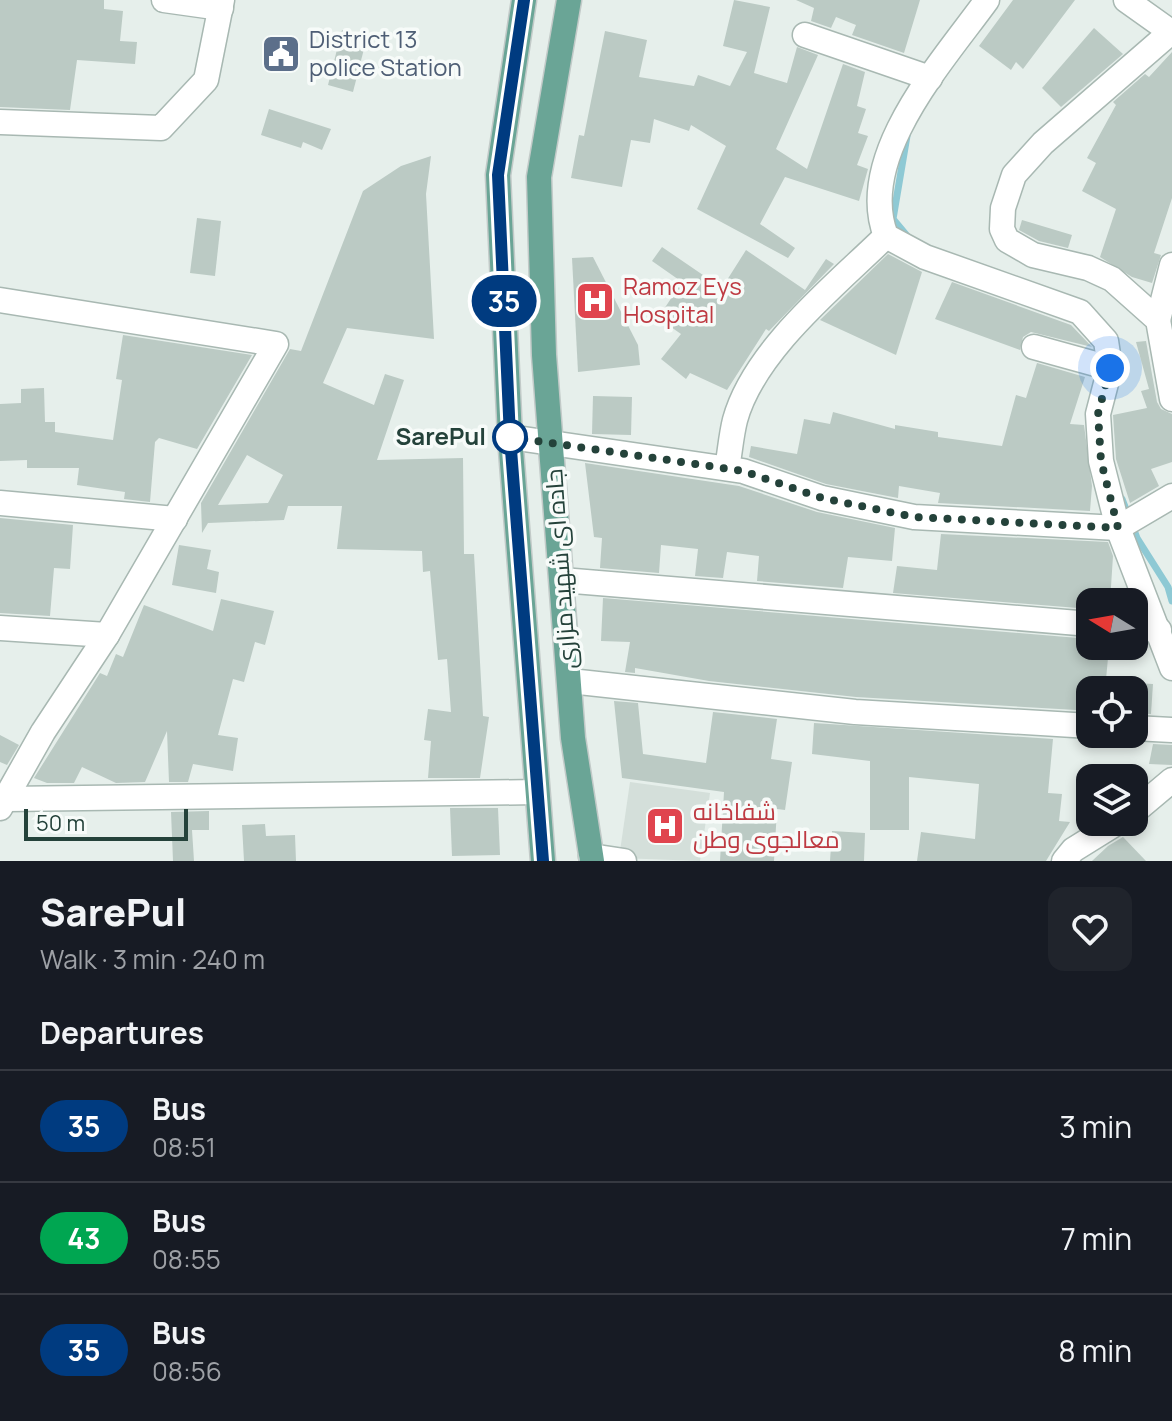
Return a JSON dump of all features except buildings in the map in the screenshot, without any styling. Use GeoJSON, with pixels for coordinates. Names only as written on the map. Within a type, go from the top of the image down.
{"type":"FeatureCollection","features":[{"type":"Feature","properties":{"kind":"main road","name":"جاده ای شهید مزاری"},"geometry":{"type":"LineString","coordinates":[[524,0],[498,175],[510,437],[543,861]]}},
{"type":"Feature","properties":{"kind":"main road","name":"جاده ای شهید مزاری"},"geometry":{"type":"LineString","coordinates":[[569,0],[539,177],[544,355],[570,681],[582,804],[591,858]]}},
{"type":"Feature","properties":{"kind":"street"},"geometry":{"type":"LineString","coordinates":[[0,122],[161,128],[206,80],[222,4],[164,0]]}},
{"type":"Feature","properties":{"kind":"street"},"geometry":{"type":"LineString","coordinates":[[987,0],[930,78],[886,156],[878,195],[879,218],[886,236],[925,257],[1080,312],[1106,341],[1110,368],[1098,414],[1101,461],[1118,528],[1172,668]]}},
{"type":"Feature","properties":{"kind":"street"},"geometry":{"type":"LineString","coordinates":[[1126,0],[1172,32],[1043,143],[1014,175],[1003,208],[1002,229],[1007,240],[1033,255],[1088,268],[1112,279],[1158,320]]}},
{"type":"Feature","properties":{"kind":"street"},"geometry":{"type":"LineString","coordinates":[[805,35],[930,78]]}},
{"type":"Feature","properties":{"kind":"street"},"geometry":{"type":"LineString","coordinates":[[727,468],[736,418],[757,372],[812,308],[886,236]]}},
{"type":"Feature","properties":{"kind":"street"},"geometry":{"type":"LineString","coordinates":[[1172,265],[1158,320],[1172,399]]}},
{"type":"Feature","properties":{"kind":"street"},"geometry":{"type":"LineString","coordinates":[[0,300],[276,344],[107,635],[43,732],[3,803]]}},
{"type":"Feature","properties":{"kind":"street"},"geometry":{"type":"LineString","coordinates":[[1034,347],[1110,368]]}},
{"type":"Feature","properties":{"kind":"street"},"geometry":{"type":"LineString","coordinates":[[510,437],[552,440],[727,468],[822,498],[914,517],[1118,528],[1172,496]]}},
{"type":"Feature","properties":{"kind":"street"},"geometry":{"type":"LineString","coordinates":[[0,503],[175,519]]}},
{"type":"Feature","properties":{"kind":"street"},"geometry":{"type":"LineString","coordinates":[[562,580],[1076,623]]}},
{"type":"Feature","properties":{"kind":"street"},"geometry":{"type":"LineString","coordinates":[[0,628],[107,635]]}},
{"type":"Feature","properties":{"kind":"street"},"geometry":{"type":"LineString","coordinates":[[1148,629],[1159,630]]}},
{"type":"Feature","properties":{"kind":"street"},"geometry":{"type":"LineString","coordinates":[[570,681],[855,712],[1076,725]]}},
{"type":"Feature","properties":{"kind":"street"},"geometry":{"type":"LineString","coordinates":[[1148,729],[1172,730]]}},
{"type":"Feature","properties":{"kind":"street"},"geometry":{"type":"LineString","coordinates":[[1148,800],[1172,780]]}},
{"type":"Feature","properties":{"kind":"street"},"geometry":{"type":"LineString","coordinates":[[3,803],[537,792]]}},
{"type":"Feature","properties":{"kind":"street"},"geometry":{"type":"LineString","coordinates":[[1064,861],[1073,850],[1096,836]]}},
{"type":"Feature","properties":{"kind":"street"},"geometry":{"type":"LineString","coordinates":[[591,858],[624,861]]}},
{"type":"Feature","properties":{"kind":"shaded area","name":"شفاخانه معالجوی وطن"},"geometry":{"type":"Polygon","coordinates":[[[630,782],[710,793],[700,861],[619,858],[630,782]]]}},
{"type":"Feature","properties":{"kind":"waterway"},"geometry":{"type":"LineString","coordinates":[[907,136],[893,219],[908,237]]}},
{"type":"Feature","properties":{"kind":"waterway"},"geometry":{"type":"LineString","coordinates":[[1122,499],[1137,538],[1168,587],[1172,601]]}},
{"type":"Feature","properties":{"kind":"bus line","name":"35"},"geometry":{"type":"LineString","coordinates":[[524,0],[498,175],[510,437],[543,861]]}},
{"type":"Feature","properties":{"kind":"place","name":"District 13 police Station"},"geometry":{"type":"Point","coordinates":[281,54]}},
{"type":"Feature","properties":{"kind":"place","name":"Ramoz Eys Hospital"},"geometry":{"type":"Point","coordinates":[595,301]}},
{"type":"Feature","properties":{"kind":"place","name":"SarePul"},"geometry":{"type":"Point","coordinates":[510,437]}},
{"type":"Feature","properties":{"kind":"place","name":"شفاخانه معالجوی وطن"},"geometry":{"type":"Point","coordinates":[665,826]}},
{"type":"Feature","properties":{"kind":"route"},"geometry":{"type":"LineString","coordinates":[[510,437],[552,440],[743,471],[822,498],[914,517],[1118,528],[1101,461],[1098,414],[1110,368]]}}]}
